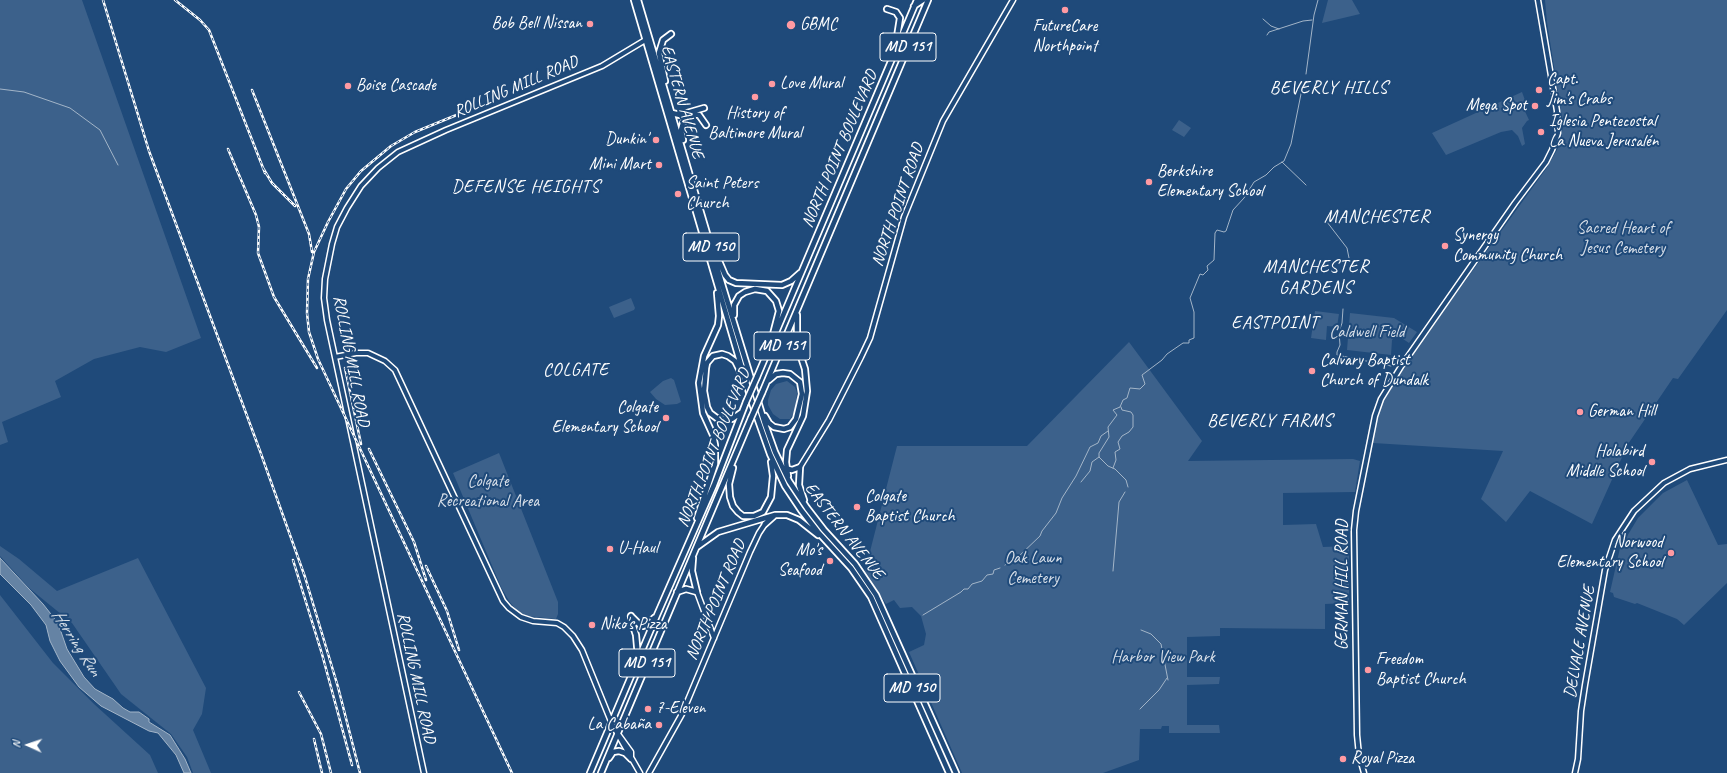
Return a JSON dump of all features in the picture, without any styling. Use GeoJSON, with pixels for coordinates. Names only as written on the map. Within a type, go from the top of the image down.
{"type":"FeatureCollection","features":[{"type":"Feature","properties":{"kind":"main road","name":"EASTERN AVENUE"},"geometry":{"type":"LineString","coordinates":[[634,0],[683,148],[759,405],[781,465],[789,481],[807,508],[824,530],[856,564],[898,640],[956,773]]}},
{"type":"Feature","properties":{"kind":"main road","name":"EASTERN AVENUE"},"geometry":{"type":"LineString","coordinates":[[638,0],[665,103],[753,406],[770,454],[793,498],[826,541],[874,596],[892,643],[949,773]]}},
{"type":"Feature","properties":{"kind":"main road","name":"NORTH POINT BOULEVARD"},"geometry":{"type":"LineString","coordinates":[[590,773],[714,485],[757,377],[917,0]]}},
{"type":"Feature","properties":{"kind":"main road"},"geometry":{"type":"LineString","coordinates":[[914,6],[922,0]]}},
{"type":"Feature","properties":{"kind":"main road","name":"NORTH POINT BOULEVARD"},"geometry":{"type":"LineString","coordinates":[[601,772],[740,447],[797,308],[928,0]]}},
{"type":"Feature","properties":{"kind":"main road"},"geometry":{"type":"LineString","coordinates":[[887,10],[896,12],[900,18],[894,54]]}},
{"type":"Feature","properties":{"kind":"main road"},"geometry":{"type":"LineString","coordinates":[[667,97],[659,53],[663,40],[671,34]]}},
{"type":"Feature","properties":{"kind":"main road"},"geometry":{"type":"LineString","coordinates":[[665,103],[672,114],[690,114],[704,108]]}},
{"type":"Feature","properties":{"kind":"main road"},"geometry":{"type":"LineString","coordinates":[[690,114],[699,116],[706,125]]}},
{"type":"Feature","properties":{"kind":"main road"},"geometry":{"type":"LineString","coordinates":[[683,148],[682,127],[686,118],[690,114]]}},
{"type":"Feature","properties":{"kind":"main road"},"geometry":{"type":"LineString","coordinates":[[710,242],[725,275],[729,280],[736,283],[782,285],[797,277],[804,269]]}},
{"type":"Feature","properties":{"kind":"main road"},"geometry":{"type":"LineString","coordinates":[[688,544],[715,464],[715,446],[713,435],[703,412],[699,383],[704,356],[716,332],[719,316],[719,299],[716,288],[717,281]]}},
{"type":"Feature","properties":{"kind":"main road"},"geometry":{"type":"LineString","coordinates":[[741,345],[734,312],[734,305],[739,296],[744,292],[755,289],[761,289],[771,294],[778,305],[778,318],[771,344]]}},
{"type":"Feature","properties":{"kind":"main road"},"geometry":{"type":"LineString","coordinates":[[789,481],[787,469],[787,450],[803,416],[807,391],[805,369],[797,345],[797,308]]}},
{"type":"Feature","properties":{"kind":"main road"},"geometry":{"type":"LineString","coordinates":[[746,404],[736,417],[727,420],[718,419],[710,413],[705,399],[704,380],[707,363],[713,356],[725,354],[735,361],[753,406]]}},
{"type":"Feature","properties":{"kind":"main road"},"geometry":{"type":"LineString","coordinates":[[759,405],[769,423],[777,428],[787,428],[796,419],[802,391],[800,382],[788,373],[780,373],[772,376],[766,383]]}},
{"type":"Feature","properties":{"kind":"main road"},"geometry":{"type":"LineString","coordinates":[[740,447],[731,475],[731,502],[735,510],[740,514],[747,516],[754,516],[761,513],[770,501],[773,476],[770,454]]}},
{"type":"Feature","properties":{"kind":"main road"},"geometry":{"type":"LineString","coordinates":[[781,465],[792,470],[800,467],[799,485],[807,508]]}},
{"type":"Feature","properties":{"kind":"main road"},"geometry":{"type":"LineString","coordinates":[[696,548],[718,532],[775,515],[787,515],[799,520],[826,541]]}},
{"type":"Feature","properties":{"kind":"main road"},"geometry":{"type":"LineString","coordinates":[[765,524],[775,515]]}},
{"type":"Feature","properties":{"kind":"main road"},"geometry":{"type":"LineString","coordinates":[[677,592],[686,589],[697,592],[692,571],[694,554]]}},
{"type":"Feature","properties":{"kind":"main road"},"geometry":{"type":"LineString","coordinates":[[638,659],[638,649],[631,616],[640,625],[645,626],[657,615]]}},
{"type":"Feature","properties":{"kind":"main road"},"geometry":{"type":"LineString","coordinates":[[892,643],[898,640]]}},
{"type":"Feature","properties":{"kind":"main road"},"geometry":{"type":"LineString","coordinates":[[601,772],[613,752],[622,752],[631,759]]}},
{"type":"Feature","properties":{"kind":"street","name":"NORTH POINT ROAD"},"geometry":{"type":"LineString","coordinates":[[800,467],[829,420],[870,338],[904,217],[943,121],[1013,0]]}},
{"type":"Feature","properties":{"kind":"street","name":"GERMAN HILL ROAD"},"geometry":{"type":"LineString","coordinates":[[1364,773],[1359,755],[1357,735],[1354,530],[1356,511],[1375,416],[1381,399],[1406,360],[1515,203],[1546,162],[1552,150],[1558,133],[1557,111],[1538,0]]}},
{"type":"Feature","properties":{"kind":"street","name":"ROLLING MILL ROAD"},"geometry":{"type":"LineString","coordinates":[[424,773],[335,357],[324,298],[329,253],[337,227],[361,186],[378,168],[398,152],[553,85],[602,66],[648,39]]}},
{"type":"Feature","properties":{"kind":"street"},"geometry":{"type":"LineString","coordinates":[[335,357],[356,353],[368,353],[385,361],[395,370],[503,600],[513,612],[526,620],[557,623],[571,633],[579,645],[619,740],[640,773]]}},
{"type":"Feature","properties":{"kind":"street","name":"DELVALE AVENUE"},"geometry":{"type":"LineString","coordinates":[[1575,773],[1578,759],[1584,691],[1605,570],[1615,540],[1634,510],[1664,483],[1690,469],[1727,460]]}},
{"type":"Feature","properties":{"kind":"street","name":"NORTH POINT ROAD"},"geometry":{"type":"LineString","coordinates":[[649,773],[682,714],[750,552],[765,524]]}},
{"type":"Feature","properties":{"kind":"street"},"geometry":{"type":"LineString","coordinates":[[697,592],[714,639]]}},
{"type":"Feature","properties":{"kind":"green space"},"geometry":{"type":"Polygon","coordinates":[[[0,0],[82,0],[201,338],[166,352],[140,347],[94,359],[55,381],[61,397],[2,422],[8,442],[0,445],[0,0]]]}},
{"type":"Feature","properties":{"kind":"green space"},"geometry":{"type":"Polygon","coordinates":[[[1328,0],[1352,0],[1360,14],[1322,23],[1328,0]]]}},
{"type":"Feature","properties":{"kind":"green space","name":"Sacred Heart of Jesus Cemetery"},"geometry":{"type":"Polygon","coordinates":[[[1545,0],[1727,0],[1727,310],[1678,379],[1673,378],[1628,444],[1592,524],[1530,491],[1506,522],[1481,499],[1503,451],[1373,443],[1377,415],[1384,400],[1411,356],[1546,169],[1561,141],[1563,124],[1545,0]]]}},
{"type":"Feature","properties":{"kind":"green space"},"geometry":{"type":"Polygon","coordinates":[[[1522,92],[1526,103],[1522,105],[1529,120],[1522,128],[1525,144],[1522,146],[1518,136],[1512,130],[1501,132],[1446,155],[1432,133],[1522,92]]]}},
{"type":"Feature","properties":{"kind":"green space"},"geometry":{"type":"Polygon","coordinates":[[[1179,120],[1191,128],[1184,137],[1172,130],[1179,120]]]}},
{"type":"Feature","properties":{"kind":"green space"},"geometry":{"type":"Polygon","coordinates":[[[631,298],[635,308],[634,310],[614,318],[609,307],[631,298]]]}},
{"type":"Feature","properties":{"kind":"green space"},"geometry":{"type":"Polygon","coordinates":[[[1315,311],[1339,314],[1337,327],[1327,326],[1326,340],[1311,338],[1315,311]]]}},
{"type":"Feature","properties":{"kind":"green space","name":"Caldwell Field"},"geometry":{"type":"Polygon","coordinates":[[[1350,313],[1394,318],[1417,332],[1409,343],[1397,335],[1392,340],[1391,355],[1347,350],[1350,313]]]}},
{"type":"Feature","properties":{"kind":"green space","name":"Oak Lawn Cemetery"},"geometry":{"type":"Polygon","coordinates":[[[1129,342],[1202,441],[1188,461],[1353,459],[1360,461],[1355,492],[1283,493],[1283,525],[1316,524],[1323,547],[1349,546],[1349,603],[1325,604],[1325,629],[1220,628],[1220,636],[1187,637],[1187,677],[1220,677],[1219,684],[1187,685],[1187,725],[1219,725],[1220,733],[1169,733],[1169,726],[1162,726],[1161,729],[1140,729],[1139,760],[1103,773],[962,773],[909,652],[924,645],[926,634],[921,616],[912,607],[900,608],[894,600],[886,604],[865,571],[897,446],[1027,446],[1129,342]]]}},
{"type":"Feature","properties":{"kind":"green space"},"geometry":{"type":"Polygon","coordinates":[[[671,378],[674,380],[681,402],[677,404],[665,405],[656,399],[650,392],[663,381],[671,378]]]}},
{"type":"Feature","properties":{"kind":"green space"},"geometry":{"type":"Polygon","coordinates":[[[787,381],[795,387],[797,393],[795,411],[790,419],[780,419],[773,414],[768,405],[768,400],[771,390],[776,384],[787,381]]]}},
{"type":"Feature","properties":{"kind":"green space","name":"Colgate Recreational Area"},"geometry":{"type":"Polygon","coordinates":[[[499,453],[558,602],[558,614],[556,619],[526,616],[518,612],[509,601],[501,587],[453,473],[499,453]]]}},
{"type":"Feature","properties":{"kind":"green space","name":"Norwood Elementary School"},"geometry":{"type":"Polygon","coordinates":[[[1687,480],[1718,545],[1727,544],[1727,583],[1684,625],[1677,619],[1637,603],[1635,604],[1614,597],[1613,593],[1610,592],[1620,548],[1638,518],[1663,493],[1687,480]]]}},
{"type":"Feature","properties":{"kind":"green space"},"geometry":{"type":"Polygon","coordinates":[[[0,546],[19,559],[57,591],[138,558],[206,688],[202,714],[193,730],[211,773],[193,773],[187,757],[171,734],[121,694],[72,623],[29,588],[0,556],[0,546]]]}},
{"type":"Feature","properties":{"kind":"green space"},"geometry":{"type":"Polygon","coordinates":[[[0,595],[53,663],[94,704],[150,755],[158,773],[0,773],[0,595]]]}},
{"type":"Feature","properties":{"kind":"shaded area","name":"Herring Run"},"geometry":{"type":"Polygon","coordinates":[[[0,558],[43,604],[58,623],[67,649],[84,677],[95,689],[113,699],[123,708],[130,712],[139,712],[149,719],[149,722],[170,735],[185,759],[191,773],[184,773],[176,755],[158,733],[149,731],[101,706],[79,687],[60,661],[50,641],[46,625],[31,605],[0,574],[0,558]]]}},
{"type":"Feature","properties":{"kind":"waterway"},"geometry":{"type":"LineString","coordinates":[[1306,74],[1314,15],[1318,0]]}},
{"type":"Feature","properties":{"kind":"waterway"},"geometry":{"type":"LineString","coordinates":[[1263,19],[1271,26],[1279,29]]}},
{"type":"Feature","properties":{"kind":"waterway"},"geometry":{"type":"LineString","coordinates":[[1267,35],[1269,32],[1303,21],[1312,20]]}},
{"type":"Feature","properties":{"kind":"waterway"},"geometry":{"type":"LineString","coordinates":[[1120,407],[1123,400],[1127,398],[1130,388],[1140,389],[1145,384],[1142,375],[1162,360],[1167,354],[1183,343],[1189,343],[1189,340],[1194,338],[1194,312],[1190,298],[1200,274],[1203,275],[1208,270],[1207,266],[1214,260],[1215,233],[1217,230],[1224,232],[1226,231],[1233,210],[1244,198],[1254,182],[1284,161],[1291,144],[1303,84]]}},
{"type":"Feature","properties":{"kind":"waterway"},"geometry":{"type":"LineString","coordinates":[[0,89],[24,92],[70,108],[100,130],[118,165]]}},
{"type":"Feature","properties":{"kind":"waterway"},"geometry":{"type":"LineString","coordinates":[[1282,162],[1306,185]]}},
{"type":"Feature","properties":{"kind":"waterway"},"geometry":{"type":"LineString","coordinates":[[1327,222],[1347,248],[1349,258]]}},
{"type":"Feature","properties":{"kind":"waterway"},"geometry":{"type":"LineString","coordinates":[[1343,309],[1342,323],[1339,332],[1340,345],[1337,355],[1391,366]]}},
{"type":"Feature","properties":{"kind":"waterway"},"geometry":{"type":"LineString","coordinates":[[1120,407],[1113,410],[1117,415],[1108,427],[1109,437],[1099,453],[1099,457],[1108,466],[1115,469],[1126,480],[1128,487]]}},
{"type":"Feature","properties":{"kind":"waterway"},"geometry":{"type":"LineString","coordinates":[[1113,468],[1116,460],[1115,452],[1120,449],[1118,442],[1122,436],[1129,432],[1133,427],[1133,415],[1131,412],[1122,410],[1121,407]]}},
{"type":"Feature","properties":{"kind":"waterway"},"geometry":{"type":"LineString","coordinates":[[1005,565],[1018,557],[1040,536],[1042,531],[1056,513],[1062,498],[1076,476],[1090,447],[1098,443],[1101,436],[1108,431]]}},
{"type":"Feature","properties":{"kind":"waterway"},"geometry":{"type":"LineString","coordinates":[[1081,482],[1090,471],[1092,462],[1099,457]]}},
{"type":"Feature","properties":{"kind":"waterway"},"geometry":{"type":"LineString","coordinates":[[1113,571],[1119,502],[1125,492]]}},
{"type":"Feature","properties":{"kind":"waterway"},"geometry":{"type":"LineString","coordinates":[[923,615],[964,589],[968,589],[972,584],[982,581],[987,575],[993,574],[994,570],[1000,568]]}},
{"type":"Feature","properties":{"kind":"waterway"},"geometry":{"type":"LineString","coordinates":[[1141,630],[1151,634],[1161,644],[1168,680]]}},
{"type":"Feature","properties":{"kind":"waterway"},"geometry":{"type":"LineString","coordinates":[[1140,709],[1159,690],[1167,678]]}},
{"type":"Feature","properties":{"kind":"railway"},"geometry":{"type":"LineString","coordinates":[[103,0],[149,151],[305,577],[338,687],[360,773]]}},
{"type":"Feature","properties":{"kind":"railway"},"geometry":{"type":"LineString","coordinates":[[175,0],[200,20],[209,30],[265,173]]}},
{"type":"Feature","properties":{"kind":"railway"},"geometry":{"type":"LineString","coordinates":[[252,90],[309,234],[312,252]]}},
{"type":"Feature","properties":{"kind":"railway"},"geometry":{"type":"LineString","coordinates":[[459,114],[415,132],[391,146],[361,171],[346,189],[314,252],[308,279],[307,313],[309,332],[318,359],[512,773]]}},
{"type":"Feature","properties":{"kind":"railway"},"geometry":{"type":"LineString","coordinates":[[228,149],[256,215],[259,227],[258,253],[274,297],[317,368]]}},
{"type":"Feature","properties":{"kind":"railway"},"geometry":{"type":"LineString","coordinates":[[263,168],[272,183],[295,206]]}},
{"type":"Feature","properties":{"kind":"railway"},"geometry":{"type":"LineString","coordinates":[[345,368],[361,444]]}},
{"type":"Feature","properties":{"kind":"railway"},"geometry":{"type":"LineString","coordinates":[[369,449],[414,542],[426,580]]}},
{"type":"Feature","properties":{"kind":"railway"},"geometry":{"type":"LineString","coordinates":[[293,560],[322,654],[352,765]]}},
{"type":"Feature","properties":{"kind":"railway"},"geometry":{"type":"LineString","coordinates":[[426,566],[447,611],[459,650]]}},
{"type":"Feature","properties":{"kind":"railway"},"geometry":{"type":"LineString","coordinates":[[299,692],[321,734],[331,773]]}},
{"type":"Feature","properties":{"kind":"railway"},"geometry":{"type":"LineString","coordinates":[[314,739],[322,773]]}},
{"type":"Feature","properties":{"kind":"place","name":"FutureCare Northpoint"},"geometry":{"type":"Point","coordinates":[1065,10]}},
{"type":"Feature","properties":{"kind":"place","name":"Bob Bell Nissan"},"geometry":{"type":"Point","coordinates":[590,24]}},
{"type":"Feature","properties":{"kind":"place","name":"GBMC"},"geometry":{"type":"Point","coordinates":[791,25]}},
{"type":"Feature","properties":{"kind":"place","name":"Love Mural"},"geometry":{"type":"Point","coordinates":[772,84]}},
{"type":"Feature","properties":{"kind":"place","name":"Boise Cascade"},"geometry":{"type":"Point","coordinates":[348,86]}},
{"type":"Feature","properties":{"kind":"place","name":"Capt. Jim's Crabs"},"geometry":{"type":"Point","coordinates":[1539,90]}},
{"type":"Feature","properties":{"kind":"place","name":"History of Baltimore Mural"},"geometry":{"type":"Point","coordinates":[755,97]}},
{"type":"Feature","properties":{"kind":"place","name":"Mega Spot"},"geometry":{"type":"Point","coordinates":[1535,106]}},
{"type":"Feature","properties":{"kind":"place","name":"Iglesia Pentecostal La Nueva Jerusalén"},"geometry":{"type":"Point","coordinates":[1541,132]}},
{"type":"Feature","properties":{"kind":"place","name":"Dunkin'"},"geometry":{"type":"Point","coordinates":[656,140]}},
{"type":"Feature","properties":{"kind":"place","name":"Mini Mart"},"geometry":{"type":"Point","coordinates":[659,165]}},
{"type":"Feature","properties":{"kind":"place","name":"Berkshire Elementary School"},"geometry":{"type":"Point","coordinates":[1149,182]}},
{"type":"Feature","properties":{"kind":"place","name":"Saint Peters Church"},"geometry":{"type":"Point","coordinates":[678,194]}},
{"type":"Feature","properties":{"kind":"place","name":"Synergy Community Church"},"geometry":{"type":"Point","coordinates":[1445,246]}},
{"type":"Feature","properties":{"kind":"place","name":"Calvary Baptist Church of Dundalk"},"geometry":{"type":"Point","coordinates":[1312,371]}},
{"type":"Feature","properties":{"kind":"place","name":"German Hill"},"geometry":{"type":"Point","coordinates":[1580,412]}},
{"type":"Feature","properties":{"kind":"place","name":"Colgate Elementary School"},"geometry":{"type":"Point","coordinates":[666,418]}},
{"type":"Feature","properties":{"kind":"place","name":"Holabird Middle School"},"geometry":{"type":"Point","coordinates":[1652,462]}},
{"type":"Feature","properties":{"kind":"place","name":"Colgate Baptist Church"},"geometry":{"type":"Point","coordinates":[857,507]}},
{"type":"Feature","properties":{"kind":"place","name":"U-Haul"},"geometry":{"type":"Point","coordinates":[610,549]}},
{"type":"Feature","properties":{"kind":"place","name":"Norwood Elementary School"},"geometry":{"type":"Point","coordinates":[1671,553]}},
{"type":"Feature","properties":{"kind":"place","name":"Mo's Seafood"},"geometry":{"type":"Point","coordinates":[830,561]}},
{"type":"Feature","properties":{"kind":"place","name":"Niko's Pizza"},"geometry":{"type":"Point","coordinates":[592,625]}},
{"type":"Feature","properties":{"kind":"place","name":"Freedom Baptist Church"},"geometry":{"type":"Point","coordinates":[1368,670]}},
{"type":"Feature","properties":{"kind":"place","name":"7-Eleven"},"geometry":{"type":"Point","coordinates":[648,709]}},
{"type":"Feature","properties":{"kind":"place","name":"La Cabaña"},"geometry":{"type":"Point","coordinates":[659,725]}},
{"type":"Feature","properties":{"kind":"place","name":"Royal Pizza"},"geometry":{"type":"Point","coordinates":[1343,759]}},
{"type":"Feature","properties":{"kind":"district","name":"BEVERLY HILLS"},"geometry":{"type":"Point","coordinates":[1329,88]}},
{"type":"Feature","properties":{"kind":"district","name":"DEFENSE HEIGHTS"},"geometry":{"type":"Point","coordinates":[526,187]}},
{"type":"Feature","properties":{"kind":"district","name":"MANCHESTER"},"geometry":{"type":"Point","coordinates":[1377,217]}},
{"type":"Feature","properties":{"kind":"district","name":"MANCHESTER GARDENS"},"geometry":{"type":"Point","coordinates":[1316,277]}},
{"type":"Feature","properties":{"kind":"district","name":"EASTPOINT"},"geometry":{"type":"Point","coordinates":[1275,323]}},
{"type":"Feature","properties":{"kind":"district","name":"COLGATE"},"geometry":{"type":"Point","coordinates":[576,370]}},
{"type":"Feature","properties":{"kind":"district","name":"BEVERLY FARMS"},"geometry":{"type":"Point","coordinates":[1270,421]}},
{"type":"Feature","properties":{"kind":"park label","name":"Harbor View Park"},"geometry":{"type":"Point","coordinates":[1163,658]}}]}
